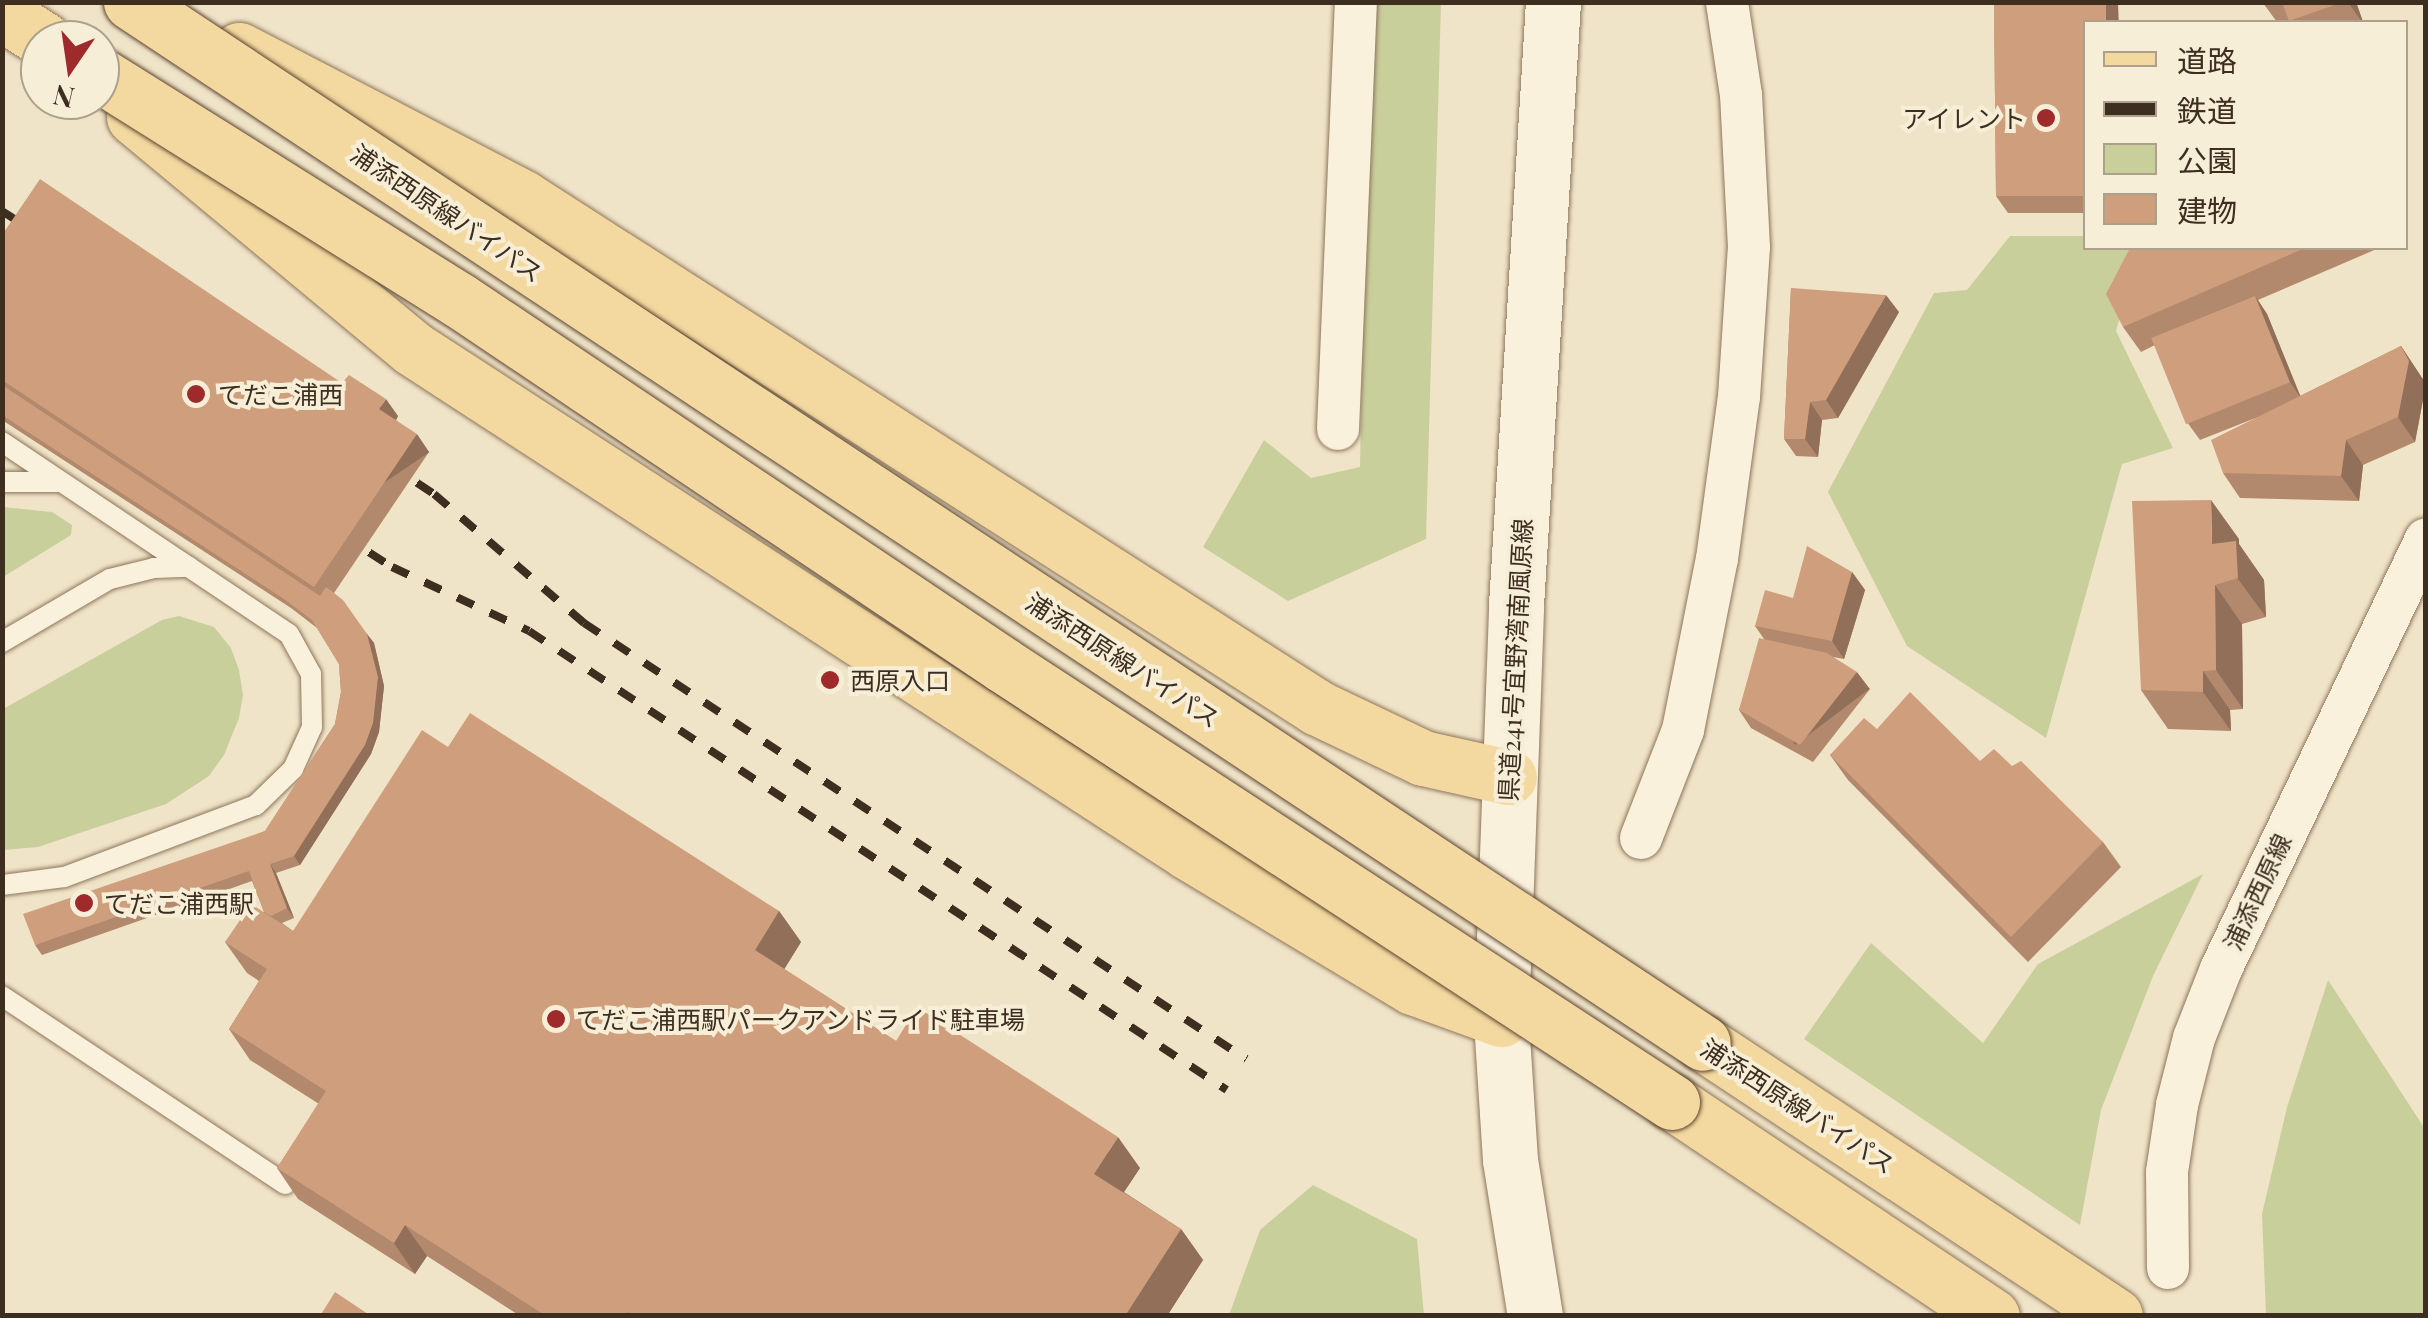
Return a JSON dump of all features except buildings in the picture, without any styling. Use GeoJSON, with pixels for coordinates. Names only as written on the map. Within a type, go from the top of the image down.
{"type":"FeatureCollection","features":[{"type":"Feature","properties":{"kind":"main road","name":"浦添西原線バイパス"},"geometry":{"type":"LineString","coordinates":[[131,2],[2115,1316]]}},
{"type":"Feature","properties":{"kind":"main road"},"geometry":{"type":"LineString","coordinates":[[148,2],[523,198],[1212,643],[1369,735],[1458,769],[1509,777]]}},
{"type":"Feature","properties":{"kind":"main road","name":"県道241号宜野湾南風原線"},"geometry":{"type":"LineString","coordinates":[[1535,1316],[1510,1160],[1500,1019],[1509,777],[1553,2]]}},
{"type":"Feature","properties":{"kind":"main road"},"geometry":{"type":"LineString","coordinates":[[120,88],[458,300],[1003,665],[1992,1316]]}},
{"type":"Feature","properties":{"kind":"main road"},"geometry":{"type":"LineString","coordinates":[[120,106],[412,348],[1188,852],[1413,987],[1500,1019]]}},
{"type":"Feature","properties":{"kind":"street"},"geometry":{"type":"LineString","coordinates":[[1338,428],[1356,2]]}},
{"type":"Feature","properties":{"kind":"street"},"geometry":{"type":"LineString","coordinates":[[1641,838],[1684,730],[1717,559],[1739,397],[1749,247],[1741,95],[1727,2]]}},
{"type":"Feature","properties":{"kind":"street","name":"浦添西原線"},"geometry":{"type":"LineString","coordinates":[[2168,1268],[2167,1172],[2194,1038],[2220,969],[2426,538]]}},
{"type":"Feature","properties":{"kind":"lane"},"geometry":{"type":"LineString","coordinates":[[2,442],[289,634],[311,674],[312,727],[293,769],[256,806],[64,877],[2,885]]}},
{"type":"Feature","properties":{"kind":"lane"},"geometry":{"type":"LineString","coordinates":[[2,482],[63,482]]}},
{"type":"Feature","properties":{"kind":"lane"},"geometry":{"type":"LineString","coordinates":[[2,642],[110,580],[154,568],[189,567]]}},
{"type":"Feature","properties":{"kind":"lane"},"geometry":{"type":"LineString","coordinates":[[2,996],[286,1184]]}},
{"type":"Feature","properties":{"kind":"green space"},"geometry":{"type":"Polygon","coordinates":[[[1370,3],[1441,3],[1426,539],[1288,601],[1203,547],[1264,440],[1311,478],[1360,467],[1370,3]]]}},
{"type":"Feature","properties":{"kind":"green space"},"geometry":{"type":"Polygon","coordinates":[[[2010,236],[2083,236],[2083,250],[2139,250],[2116,331],[2173,448],[2122,464],[2046,738],[1907,646],[1828,492],[1934,293],[1967,290],[2010,236]]]}},
{"type":"Feature","properties":{"kind":"green space"},"geometry":{"type":"Polygon","coordinates":[[[3,507],[52,512],[72,525],[71,535],[3,577],[3,507]]]}},
{"type":"Feature","properties":{"kind":"green space"},"geometry":{"type":"Polygon","coordinates":[[[179,616],[214,627],[231,648],[239,670],[243,695],[239,718],[224,755],[209,776],[166,804],[38,847],[3,850],[3,709],[162,620],[179,616]]]}},
{"type":"Feature","properties":{"kind":"green space"},"geometry":{"type":"Polygon","coordinates":[[[2203,874],[2153,976],[2101,1110],[2080,1225],[1804,1039],[1871,943],[1983,1043],[2038,964],[2203,874]]]}},
{"type":"Feature","properties":{"kind":"green space"},"geometry":{"type":"Polygon","coordinates":[[[2328,980],[2425,1129],[2425,1315],[2266,1315],[2262,1214],[2287,1107],[2328,980]]]}},
{"type":"Feature","properties":{"kind":"green space"},"geometry":{"type":"Polygon","coordinates":[[[1313,1185],[1417,1239],[1424,1315],[1229,1315],[1260,1230],[1313,1185]]]}},
{"type":"Feature","properties":{"kind":"railway"},"geometry":{"type":"LineString","coordinates":[[2,211],[36,233]]}},
{"type":"Feature","properties":{"kind":"railway"},"geometry":{"type":"LineString","coordinates":[[387,463],[434,494],[584,623],[1246,1059]]}},
{"type":"Feature","properties":{"kind":"railway"},"geometry":{"type":"LineString","coordinates":[[339,533],[392,567],[529,631],[1227,1090]]}},
{"type":"Feature","properties":{"kind":"place","name":"アイレント"},"geometry":{"type":"Point","coordinates":[2046,118]}},
{"type":"Feature","properties":{"kind":"place","name":"てだこ浦西"},"geometry":{"type":"Point","coordinates":[196,394]}},
{"type":"Feature","properties":{"kind":"place","name":"西原入口"},"geometry":{"type":"Point","coordinates":[830,680]}},
{"type":"Feature","properties":{"kind":"place","name":"てだこ浦西駅"},"geometry":{"type":"Point","coordinates":[84,903]}},
{"type":"Feature","properties":{"kind":"place","name":"てだこ浦西駅パークアンドライド駐車場"},"geometry":{"type":"Point","coordinates":[556,1019]}}]}
